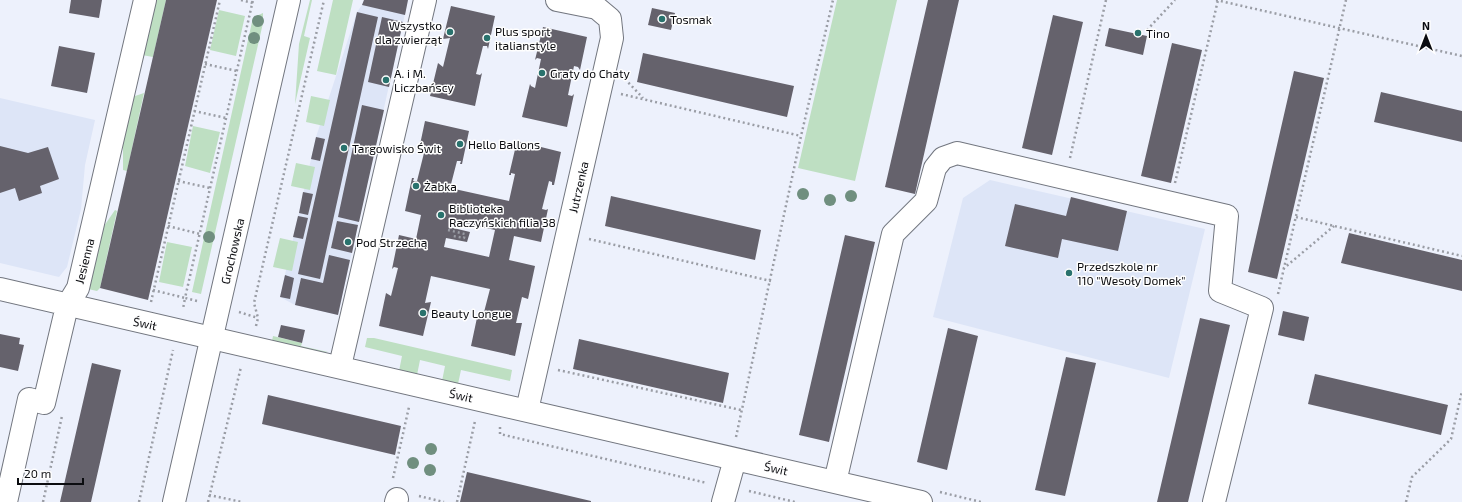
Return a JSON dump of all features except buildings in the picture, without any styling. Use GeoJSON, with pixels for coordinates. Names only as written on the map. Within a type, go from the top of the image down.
{"type":"FeatureCollection","features":[{"type":"Feature","properties":{"kind":"street","name":"Jesienna"},"geometry":{"type":"LineString","coordinates":[[6,502],[29,399],[44,403],[67,306],[78,288],[145,0]]}},
{"type":"Feature","properties":{"kind":"street","name":"Grochowska"},"geometry":{"type":"LineString","coordinates":[[174,502],[289,0]]}},
{"type":"Feature","properties":{"kind":"street"},"geometry":{"type":"LineString","coordinates":[[340,366],[425,0]]}},
{"type":"Feature","properties":{"kind":"street","name":"Jutrzenka"},"geometry":{"type":"LineString","coordinates":[[527,410],[612,38],[610,19],[597,8],[557,0]]}},
{"type":"Feature","properties":{"kind":"street"},"geometry":{"type":"LineString","coordinates":[[834,482],[893,234],[926,201],[935,168],[943,158],[957,153],[1227,216],[1220,291],[1262,308],[1214,502]]}},
{"type":"Feature","properties":{"kind":"street","name":"Świt"},"geometry":{"type":"LineString","coordinates":[[0,289],[67,306],[252,346],[527,410],[735,449],[834,482],[922,502]]}},
{"type":"Feature","properties":{"kind":"street"},"geometry":{"type":"LineString","coordinates":[[723,502],[735,449]]}},
{"type":"Feature","properties":{"kind":"path"},"geometry":{"type":"LineString","coordinates":[[150,308],[220,0]]}},
{"type":"Feature","properties":{"kind":"path"},"geometry":{"type":"LineString","coordinates":[[139,502],[253,1],[241,0]]}},
{"type":"Feature","properties":{"kind":"path"},"geometry":{"type":"LineString","coordinates":[[208,502],[240,369],[248,360],[252,346],[258,318],[254,303],[324,0]]}},
{"type":"Feature","properties":{"kind":"path"},"geometry":{"type":"LineString","coordinates":[[735,449],[741,410],[771,281],[801,136],[834,0]]}},
{"type":"Feature","properties":{"kind":"path"},"geometry":{"type":"LineString","coordinates":[[1065,178],[1106,0]]}},
{"type":"Feature","properties":{"kind":"path"},"geometry":{"type":"LineString","coordinates":[[1147,30],[1175,0]]}},
{"type":"Feature","properties":{"kind":"path"},"geometry":{"type":"LineString","coordinates":[[1171,202],[1217,0],[1462,56]]}},
{"type":"Feature","properties":{"kind":"path"},"geometry":{"type":"LineString","coordinates":[[1262,308],[1277,297],[1346,0]]}},
{"type":"Feature","properties":{"kind":"path"},"geometry":{"type":"LineString","coordinates":[[205,64],[237,71]]}},
{"type":"Feature","properties":{"kind":"path"},"geometry":{"type":"LineString","coordinates":[[613,92],[801,136]]}},
{"type":"Feature","properties":{"kind":"path"},"geometry":{"type":"LineString","coordinates":[[194,111],[226,118]]}},
{"type":"Feature","properties":{"kind":"path"},"geometry":{"type":"LineString","coordinates":[[178,181],[210,188]]}},
{"type":"Feature","properties":{"kind":"path"},"geometry":{"type":"LineString","coordinates":[[1296,217],[1462,256]]}},
{"type":"Feature","properties":{"kind":"path"},"geometry":{"type":"LineString","coordinates":[[168,226],[200,234]]}},
{"type":"Feature","properties":{"kind":"path"},"geometry":{"type":"LineString","coordinates":[[1283,269],[1334,226]]}},
{"type":"Feature","properties":{"kind":"path"},"geometry":{"type":"LineString","coordinates":[[448,230],[465,234],[464,238],[453,236]]}},
{"type":"Feature","properties":{"kind":"path"},"geometry":{"type":"LineString","coordinates":[[567,234],[771,281]]}},
{"type":"Feature","properties":{"kind":"path"},"geometry":{"type":"LineString","coordinates":[[154,290],[258,318]]}},
{"type":"Feature","properties":{"kind":"path"},"geometry":{"type":"LineString","coordinates":[[552,369],[741,410]]}},
{"type":"Feature","properties":{"kind":"path"},"geometry":{"type":"LineString","coordinates":[[1406,502],[1412,477],[1451,439],[1462,390]]}},
{"type":"Feature","properties":{"kind":"path"},"geometry":{"type":"LineString","coordinates":[[395,494],[409,406]]}},
{"type":"Feature","properties":{"kind":"path"},"geometry":{"type":"LineString","coordinates":[[43,502],[63,410]]}},
{"type":"Feature","properties":{"kind":"path"},"geometry":{"type":"LineString","coordinates":[[457,502],[477,414]]}},
{"type":"Feature","properties":{"kind":"path"},"geometry":{"type":"LineString","coordinates":[[209,495],[242,502]]}},
{"type":"Feature","properties":{"kind":"shaded area","name":"Targowisko Świt"},"geometry":{"type":"Polygon","coordinates":[[[364,0],[408,0],[338,315],[295,305],[280,297],[316,137],[357,12],[364,0]]]}},
{"type":"Feature","properties":{"kind":"shaded area"},"geometry":{"type":"Polygon","coordinates":[[[0,98],[95,120],[85,165],[81,209],[67,267],[59,277],[0,263],[0,98]]]}},
{"type":"Feature","properties":{"kind":"shaded area","name":"Przedszkole nr 110 \"Wesoły Domek\""},"geometry":{"type":"Polygon","coordinates":[[[990,180],[1205,229],[1169,378],[933,317],[963,198],[990,180]]]}},
{"type":"Feature","properties":{"kind":"green space"},"geometry":{"type":"Polygon","coordinates":[[[156,0],[166,0],[153,57],[142,55],[152,8],[156,0]]]}},
{"type":"Feature","properties":{"kind":"green space"},"geometry":{"type":"Polygon","coordinates":[[[310,0],[312,0],[304,36],[310,38],[295,104],[299,44],[310,0]]]}},
{"type":"Feature","properties":{"kind":"green space"},"geometry":{"type":"Polygon","coordinates":[[[333,0],[353,0],[336,75],[317,71],[333,0]]]}},
{"type":"Feature","properties":{"kind":"green space"},"geometry":{"type":"Polygon","coordinates":[[[837,0],[897,0],[855,181],[798,168],[837,0]]]}},
{"type":"Feature","properties":{"kind":"green space"},"geometry":{"type":"Polygon","coordinates":[[[219,10],[245,16],[236,56],[210,50],[219,10]]]}},
{"type":"Feature","properties":{"kind":"green space"},"geometry":{"type":"Polygon","coordinates":[[[263,13],[263,23],[201,294],[192,292],[252,22],[254,17],[263,13]]]}},
{"type":"Feature","properties":{"kind":"green space"},"geometry":{"type":"Polygon","coordinates":[[[144,93],[127,171],[123,170],[123,141],[132,97],[144,93]]]}},
{"type":"Feature","properties":{"kind":"green space"},"geometry":{"type":"Polygon","coordinates":[[[311,96],[330,100],[324,126],[306,122],[311,96]]]}},
{"type":"Feature","properties":{"kind":"green space"},"geometry":{"type":"Polygon","coordinates":[[[193,126],[220,132],[210,173],[185,166],[193,126]]]}},
{"type":"Feature","properties":{"kind":"green space"},"geometry":{"type":"Polygon","coordinates":[[[296,163],[315,167],[310,190],[291,186],[296,163]]]}},
{"type":"Feature","properties":{"kind":"green space"},"geometry":{"type":"Polygon","coordinates":[[[115,210],[117,211],[100,288],[97,291],[88,289],[102,229],[115,210]]]}},
{"type":"Feature","properties":{"kind":"green space"},"geometry":{"type":"Polygon","coordinates":[[[280,238],[298,242],[292,271],[273,267],[280,238]]]}},
{"type":"Feature","properties":{"kind":"green space"},"geometry":{"type":"Polygon","coordinates":[[[167,242],[192,247],[183,287],[159,282],[167,242]]]}},
{"type":"Feature","properties":{"kind":"green space"},"geometry":{"type":"Polygon","coordinates":[[[273,336],[302,343],[301,346],[328,352],[321,353],[272,341],[273,336]]]}},
{"type":"Feature","properties":{"kind":"green space"},"geometry":{"type":"Polygon","coordinates":[[[367,338],[374,338],[512,370],[510,381],[461,370],[458,384],[442,381],[445,366],[420,360],[417,375],[399,371],[402,356],[365,347],[367,338]]]}},
{"type":"Feature","properties":{"kind":"place","name":"Tosmak"},"geometry":{"type":"Point","coordinates":[662,19]}},
{"type":"Feature","properties":{"kind":"place","name":"Wszystko dla zwierząt"},"geometry":{"type":"Point","coordinates":[450,32]}},
{"type":"Feature","properties":{"kind":"place","name":"Tino"},"geometry":{"type":"Point","coordinates":[1138,33]}},
{"type":"Feature","properties":{"kind":"place","name":"Plus sport italianstyle"},"geometry":{"type":"Point","coordinates":[487,38]}},
{"type":"Feature","properties":{"kind":"place","name":"Graty do Chaty"},"geometry":{"type":"Point","coordinates":[542,73]}},
{"type":"Feature","properties":{"kind":"place","name":"A. i M. Liczbańscy"},"geometry":{"type":"Point","coordinates":[386,80]}},
{"type":"Feature","properties":{"kind":"place","name":"Hello Ballons"},"geometry":{"type":"Point","coordinates":[460,144]}},
{"type":"Feature","properties":{"kind":"place","name":"Targowisko Świt"},"geometry":{"type":"Point","coordinates":[344,148]}},
{"type":"Feature","properties":{"kind":"place","name":"Żabka"},"geometry":{"type":"Point","coordinates":[416,186]}},
{"type":"Feature","properties":{"kind":"place","name":"Biblioteka Raczyńskich filia 38"},"geometry":{"type":"Point","coordinates":[441,215]}},
{"type":"Feature","properties":{"kind":"place","name":"Pod Strzechą"},"geometry":{"type":"Point","coordinates":[348,242]}},
{"type":"Feature","properties":{"kind":"place","name":"Przedszkole nr 110 \"Wesoły Domek\""},"geometry":{"type":"Point","coordinates":[1069,273]}},
{"type":"Feature","properties":{"kind":"place","name":"Beauty Longue"},"geometry":{"type":"Point","coordinates":[423,313]}}]}
